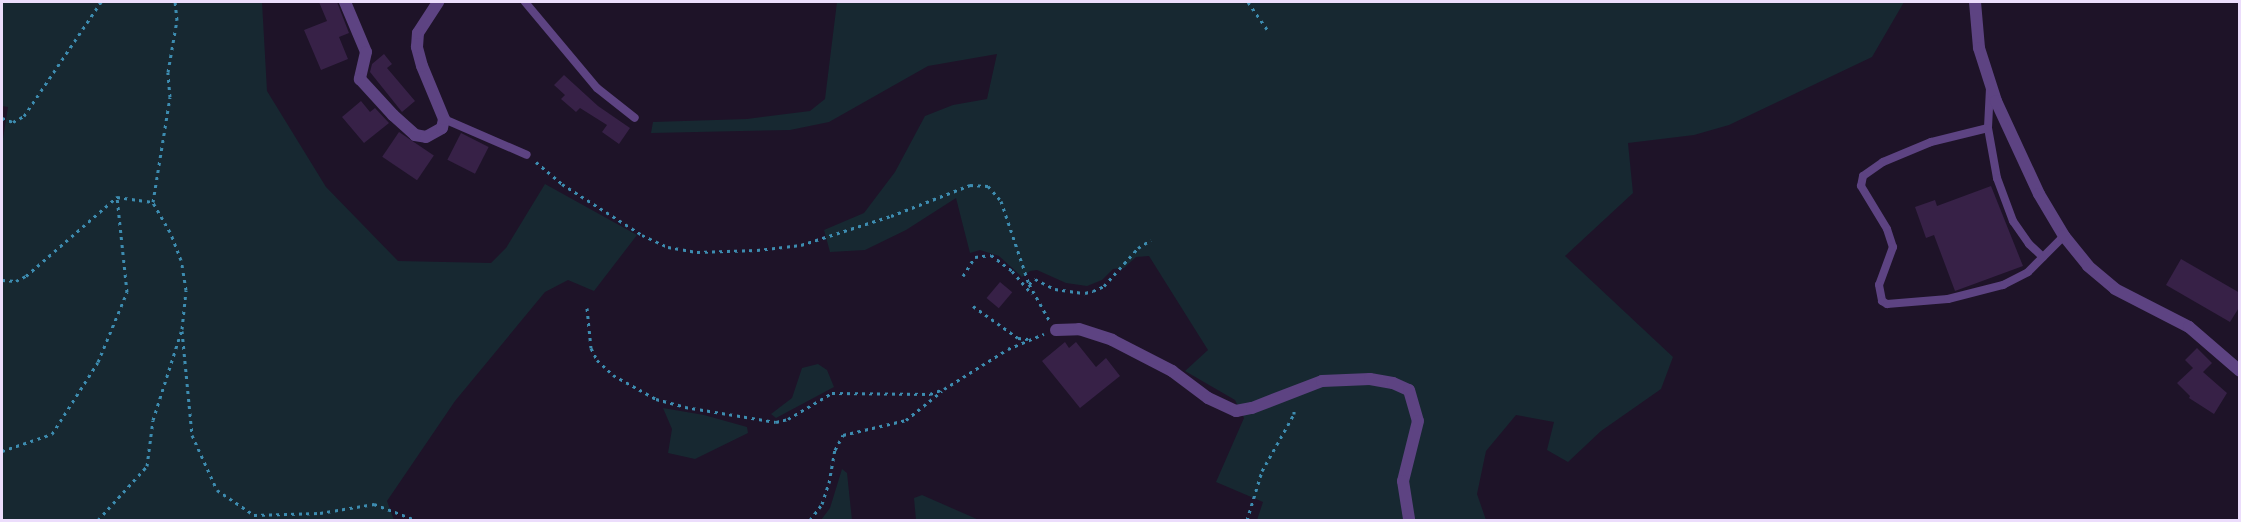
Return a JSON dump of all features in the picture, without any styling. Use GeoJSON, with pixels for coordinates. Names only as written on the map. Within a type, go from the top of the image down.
{"type":"FeatureCollection","features":[{"type":"Feature","properties":{"kind":"street"},"geometry":{"type":"LineString","coordinates":[[345,2],[366,52],[360,79],[371,93],[416,135],[426,137],[435,135],[442,128],[444,119],[429,87],[417,47],[418,33],[438,2]]}},
{"type":"Feature","properties":{"kind":"street"},"geometry":{"type":"LineString","coordinates":[[1975,2],[1979,48],[1990,86],[2039,194],[2064,236],[2088,266],[2115,289],[2189,327],[2240,371]]}},
{"type":"Feature","properties":{"kind":"street"},"geometry":{"type":"LineString","coordinates":[[1056,330],[1079,329],[1112,340],[1172,371],[1208,398],[1236,411],[1252,408],[1322,381],[1354,379],[1393,383],[1408,390],[1418,421],[1403,481],[1409,520]]}},
{"type":"Feature","properties":{"kind":"lane"},"geometry":{"type":"LineString","coordinates":[[525,2],[597,88],[635,118]]}},
{"type":"Feature","properties":{"kind":"lane"},"geometry":{"type":"LineString","coordinates":[[1990,86],[1988,128],[1997,178],[2008,209],[2021,233],[2043,257]]}},
{"type":"Feature","properties":{"kind":"lane"},"geometry":{"type":"LineString","coordinates":[[444,119],[527,155]]}},
{"type":"Feature","properties":{"kind":"lane"},"geometry":{"type":"LineString","coordinates":[[1988,128],[1931,142],[1883,162],[1863,176],[1861,186],[1887,229],[1893,247],[1879,285],[1882,301],[1887,304],[1973,295],[2014,280],[2043,257],[2064,236]]}},
{"type":"Feature","properties":{"kind":"path"},"geometry":{"type":"LineString","coordinates":[[2,118],[13,122],[24,116],[101,2]]}},
{"type":"Feature","properties":{"kind":"path"},"geometry":{"type":"LineString","coordinates":[[174,2],[177,20],[168,72],[170,98],[153,202],[170,232],[181,260],[186,290],[182,329],[192,435],[217,490],[254,515],[320,513],[374,504],[416,520]]}},
{"type":"Feature","properties":{"kind":"path"},"geometry":{"type":"LineString","coordinates":[[1248,2],[1269,32]]}},
{"type":"Feature","properties":{"kind":"path"},"geometry":{"type":"LineString","coordinates":[[527,155],[561,184],[642,235],[668,247],[697,252],[757,250],[801,245],[891,216],[970,184],[988,186],[1001,201],[1029,284],[1056,330],[1029,339],[944,389],[906,420],[843,435],[835,450],[829,483],[822,504],[810,520]]}},
{"type":"Feature","properties":{"kind":"path"},"geometry":{"type":"LineString","coordinates":[[2,280],[16,281],[26,276],[117,197],[153,202]]}},
{"type":"Feature","properties":{"kind":"path"},"geometry":{"type":"LineString","coordinates":[[2,451],[52,434],[98,362],[127,292],[117,197]]}},
{"type":"Feature","properties":{"kind":"path"},"geometry":{"type":"LineString","coordinates":[[1029,284],[1035,279],[1055,289],[1085,293],[1093,291],[1104,286],[1138,248],[1150,240]]}},
{"type":"Feature","properties":{"kind":"path"},"geometry":{"type":"LineString","coordinates":[[963,276],[975,257],[991,255],[1012,271],[1036,298]]}},
{"type":"Feature","properties":{"kind":"path"},"geometry":{"type":"LineString","coordinates":[[974,306],[1018,338],[1029,339]]}},
{"type":"Feature","properties":{"kind":"path"},"geometry":{"type":"LineString","coordinates":[[587,308],[591,348],[605,368],[636,390],[656,399],[685,407],[776,422],[788,419],[832,393],[918,396],[944,389]]}},
{"type":"Feature","properties":{"kind":"path"},"geometry":{"type":"LineString","coordinates":[[98,520],[147,466],[153,420],[182,329]]}},
{"type":"Feature","properties":{"kind":"path"},"geometry":{"type":"LineString","coordinates":[[1247,520],[1262,471],[1294,414],[1293,392]]}},
{"type":"Feature","properties":{"kind":"shaded area"},"geometry":{"type":"Polygon","coordinates":[[[2,2],[262,2],[267,91],[326,187],[398,261],[491,263],[506,248],[545,184],[637,235],[594,291],[568,280],[545,292],[455,401],[387,501],[394,520],[2,520],[2,145],[8,107],[2,106],[2,2]]]}},
{"type":"Feature","properties":{"kind":"shaded area"},"geometry":{"type":"Polygon","coordinates":[[[837,2],[1904,2],[1872,57],[1729,125],[1694,135],[1628,143],[1633,193],[1565,256],[1673,357],[1661,389],[1601,431],[1568,462],[1547,450],[1554,422],[1516,415],[1486,451],[1477,494],[1486,520],[1257,520],[1263,502],[1216,482],[1244,418],[1235,400],[1185,371],[1208,350],[1149,256],[1136,257],[1124,268],[1113,269],[1102,280],[1087,286],[1066,283],[1037,270],[1030,271],[1022,277],[999,256],[980,250],[970,253],[956,198],[906,230],[865,250],[830,252],[824,230],[864,213],[895,172],[925,116],[953,105],[987,99],[997,54],[928,66],[829,122],[790,130],[651,133],[653,122],[747,119],[810,111],[825,99],[837,2]]]}},
{"type":"Feature","properties":{"kind":"shaded area"},"geometry":{"type":"Polygon","coordinates":[[[818,364],[827,370],[834,387],[776,418],[771,414],[792,398],[802,368],[818,364]]]}},
{"type":"Feature","properties":{"kind":"shaded area"},"geometry":{"type":"Polygon","coordinates":[[[663,408],[704,415],[747,427],[748,433],[695,459],[668,453],[672,429],[663,408]]]}},
{"type":"Feature","properties":{"kind":"shaded area"},"geometry":{"type":"Polygon","coordinates":[[[842,469],[847,473],[852,520],[821,520],[830,508],[842,469]]]}},
{"type":"Feature","properties":{"kind":"shaded area"},"geometry":{"type":"Polygon","coordinates":[[[922,495],[979,520],[916,520],[914,498],[922,495]]]}},
{"type":"Feature","properties":{"kind":"building"},"geometry":{"type":"Polygon","coordinates":[[[319,2],[337,2],[349,33],[339,37],[348,59],[321,70],[304,30],[327,21],[319,2]]]}},
{"type":"Feature","properties":{"kind":"building"},"geometry":{"type":"Polygon","coordinates":[[[384,54],[392,64],[387,68],[415,101],[402,112],[370,72],[372,64],[384,54]]]}},
{"type":"Feature","properties":{"kind":"building"},"geometry":{"type":"Polygon","coordinates":[[[564,75],[598,106],[630,128],[619,144],[602,132],[607,125],[580,108],[576,112],[561,99],[565,95],[554,85],[564,75]]]}},
{"type":"Feature","properties":{"kind":"building"},"geometry":{"type":"Polygon","coordinates":[[[361,101],[370,112],[375,108],[389,123],[364,143],[342,117],[361,101]]]}},
{"type":"Feature","properties":{"kind":"building"},"geometry":{"type":"Polygon","coordinates":[[[399,132],[434,155],[417,180],[382,157],[399,132]]]}},
{"type":"Feature","properties":{"kind":"building"},"geometry":{"type":"Polygon","coordinates":[[[461,133],[489,147],[475,174],[447,160],[461,133]]]}},
{"type":"Feature","properties":{"kind":"building"},"geometry":{"type":"Polygon","coordinates":[[[1991,186],[2023,266],[1955,291],[1934,235],[1926,238],[1915,207],[1935,200],[1937,206],[1991,186]]]}},
{"type":"Feature","properties":{"kind":"building"},"geometry":{"type":"Polygon","coordinates":[[[2181,259],[2240,293],[2240,306],[2230,322],[2166,285],[2181,259]]]}},
{"type":"Feature","properties":{"kind":"building"},"geometry":{"type":"Polygon","coordinates":[[[1000,282],[1012,292],[999,308],[987,298],[1000,282]]]}},
{"type":"Feature","properties":{"kind":"building"},"geometry":{"type":"Polygon","coordinates":[[[1065,342],[1069,348],[1076,342],[1096,367],[1106,358],[1120,376],[1080,408],[1042,361],[1065,342]]]}},
{"type":"Feature","properties":{"kind":"building"},"geometry":{"type":"Polygon","coordinates":[[[2197,348],[2212,363],[2203,372],[2227,393],[2214,414],[2189,398],[2190,396],[2177,383],[2193,368],[2185,360],[2197,348]]]}}]}
